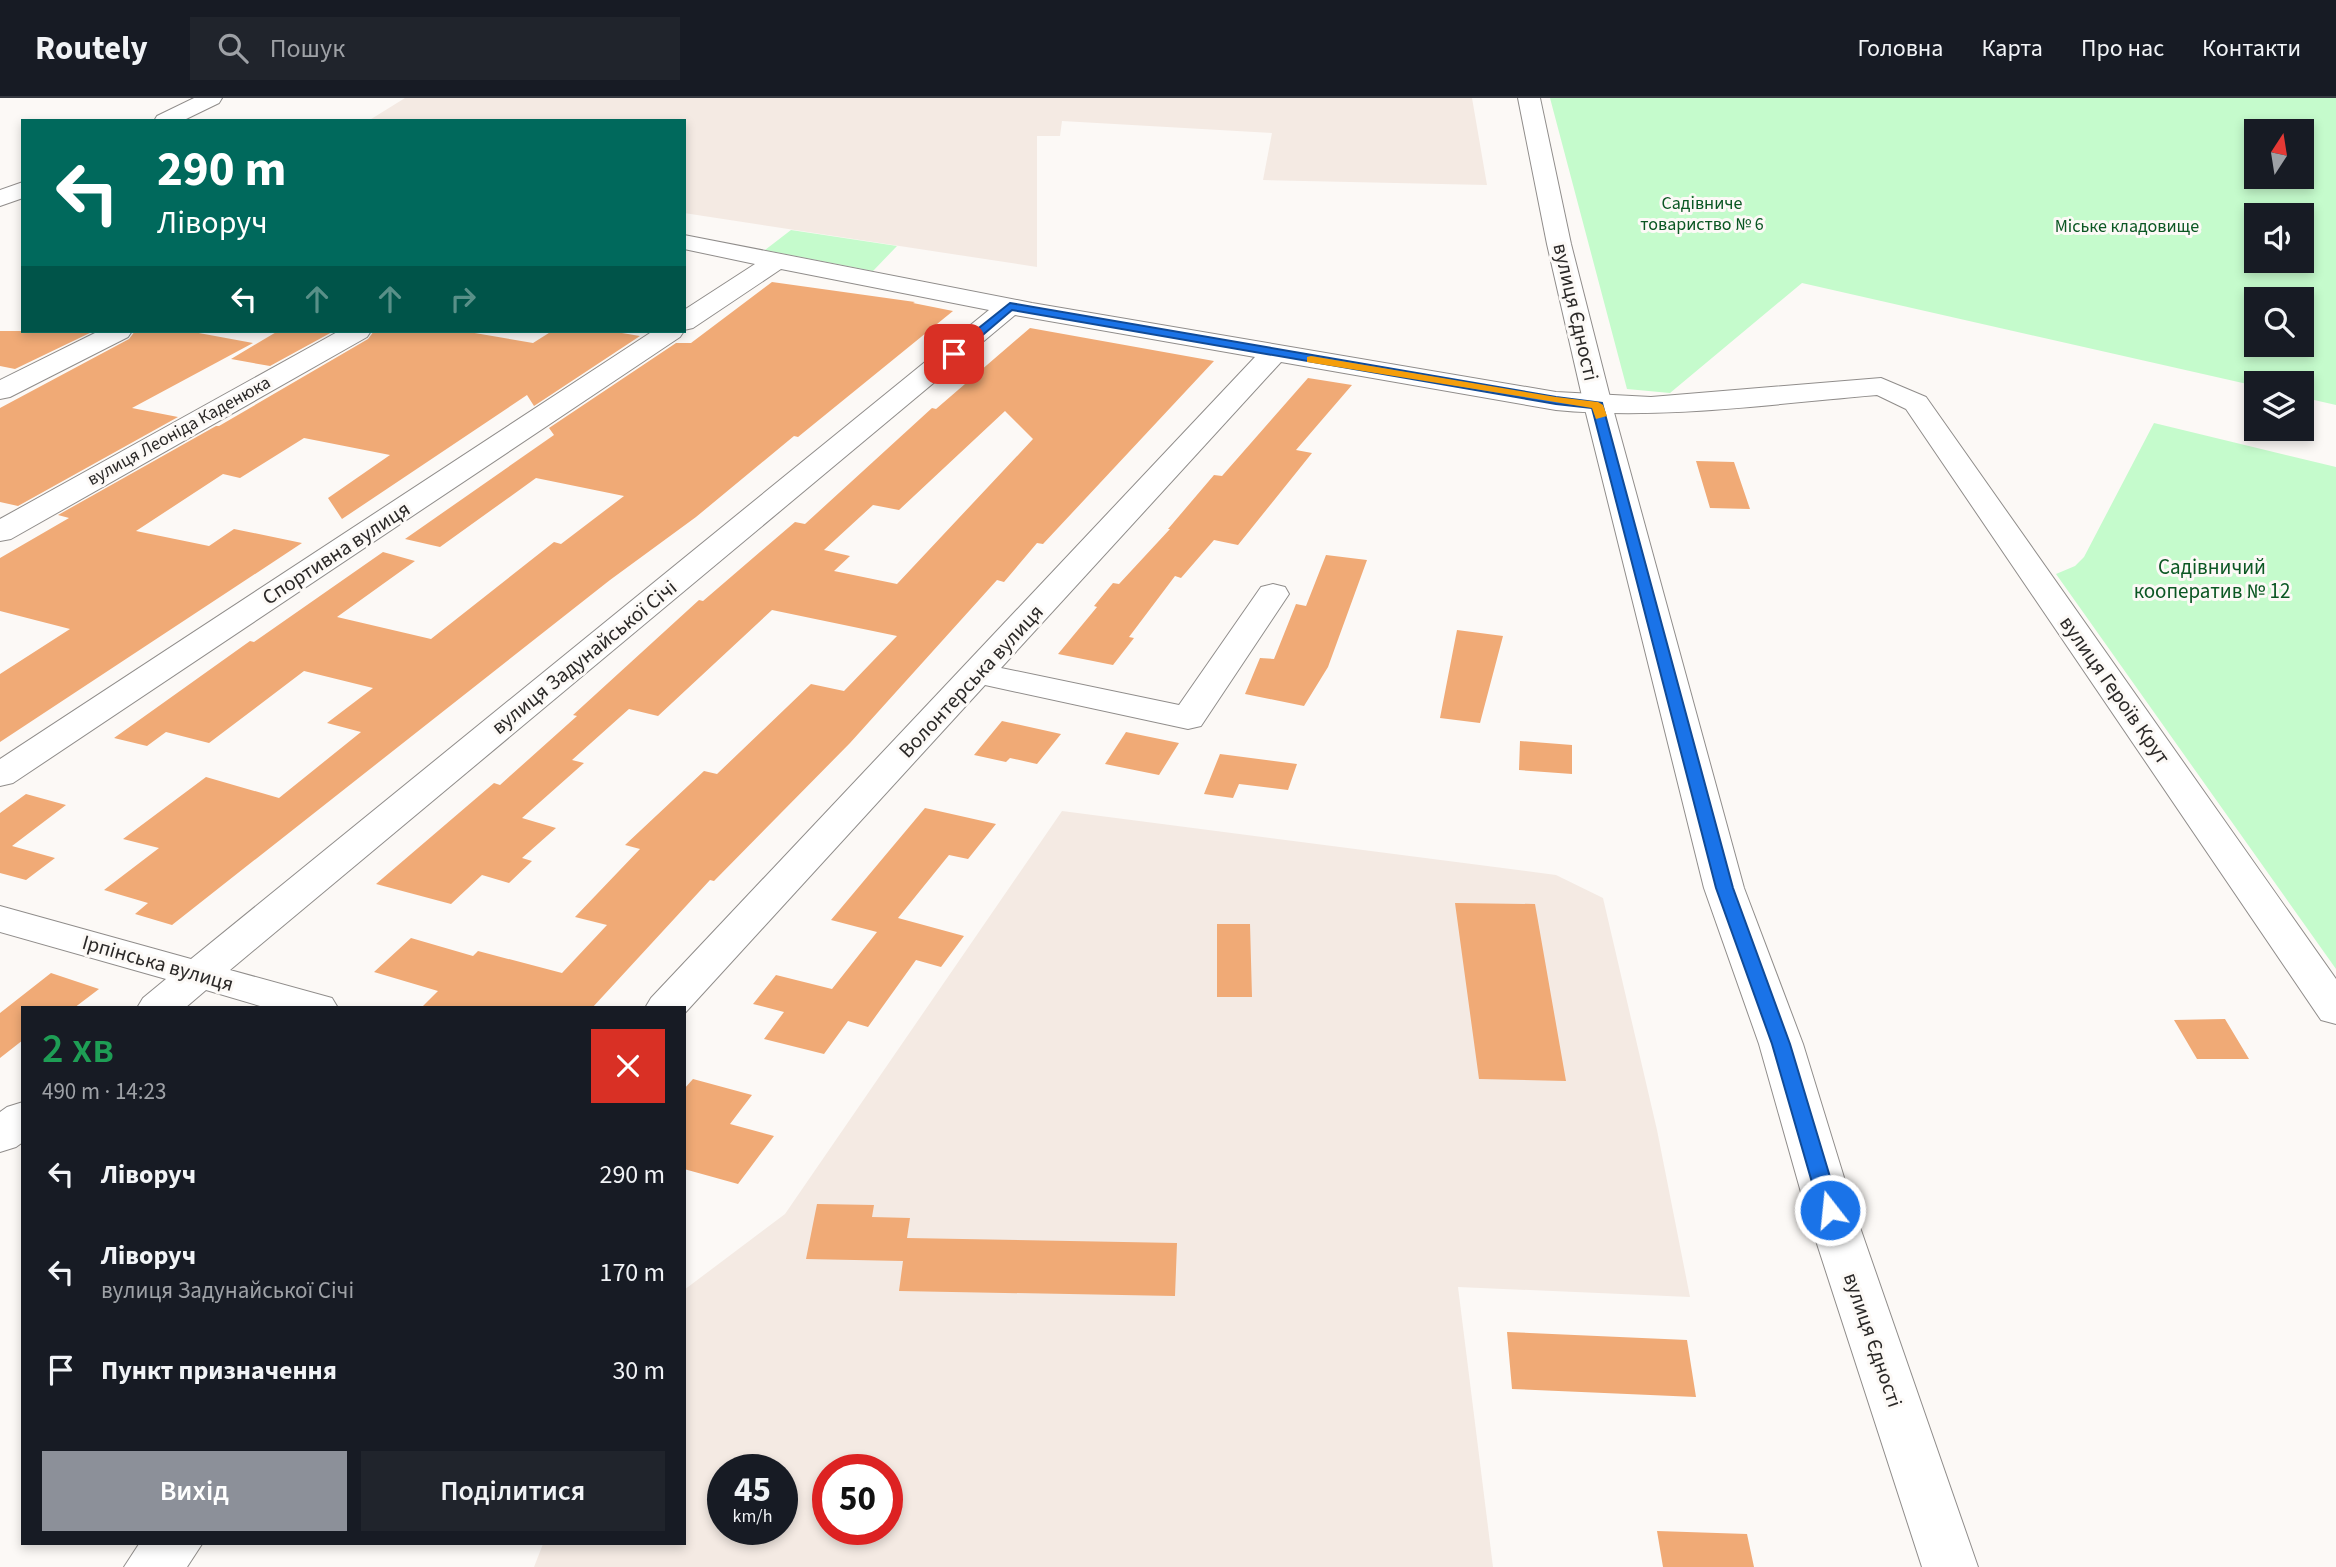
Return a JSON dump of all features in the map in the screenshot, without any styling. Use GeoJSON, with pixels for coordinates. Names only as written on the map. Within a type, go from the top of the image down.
{"type":"FeatureCollection","features":[{"type":"Feature","properties":{"kind":"street"},"geometry":{"type":"LineString","coordinates":[[170,119],[211,98]]}},
{"type":"Feature","properties":{"kind":"street","name":"вулиця Єдності"},"geometry":{"type":"LineString","coordinates":[[1529,98],[1559,244],[1598,405],[1724,888],[1781,1044],[1830,1210],[1950,1567]]}},
{"type":"Feature","properties":{"kind":"street"},"geometry":{"type":"LineString","coordinates":[[0,199],[21,190]]}},
{"type":"Feature","properties":{"kind":"street"},"geometry":{"type":"LineString","coordinates":[[686,242],[1010,306],[1556,401],[1598,405]]}},
{"type":"Feature","properties":{"kind":"street"},"geometry":{"type":"LineString","coordinates":[[686,321],[777,260]]}},
{"type":"Feature","properties":{"kind":"street","name":"вулиця Задунайської Січі"},"geometry":{"type":"LineString","coordinates":[[160,1006],[1010,306]]}},
{"type":"Feature","properties":{"kind":"street"},"geometry":{"type":"LineString","coordinates":[[0,391],[115,333]]}},
{"type":"Feature","properties":{"kind":"street","name":"вулиця Леоніда Каденюка"},"geometry":{"type":"LineString","coordinates":[[0,532],[354,333]]}},
{"type":"Feature","properties":{"kind":"street","name":"Спортивна вулиця"},"geometry":{"type":"LineString","coordinates":[[0,775],[668,333]]}},
{"type":"Feature","properties":{"kind":"street","name":"Волонтерська вулиця"},"geometry":{"type":"LineString","coordinates":[[668,1006],[1274,353]]}},
{"type":"Feature","properties":{"kind":"street","name":"вулиця Героїв Крут"},"geometry":{"type":"LineString","coordinates":[[1598,405],[1651,406],[1881,386],[1916,403],[2336,1010]]}},
{"type":"Feature","properties":{"kind":"street"},"geometry":{"type":"LineString","coordinates":[[978,673],[1188,718],[1273,594]]}},
{"type":"Feature","properties":{"kind":"street","name":"Ірпінська вулиця"},"geometry":{"type":"LineString","coordinates":[[0,919],[310,1006]]}},
{"type":"Feature","properties":{"kind":"street"},"geometry":{"type":"LineString","coordinates":[[0,1136],[21,1120]]}},
{"type":"Feature","properties":{"kind":"street"},"geometry":{"type":"LineString","coordinates":[[152,1567],[173,1545]]}},
{"type":"Feature","properties":{"kind":"shaded area"},"geometry":{"type":"Polygon","coordinates":[[[405,98],[1472,98],[1487,185],[1263,180],[1272,133],[1062,121],[1060,136],[1037,136],[1037,267],[686,213],[686,119],[371,119],[405,98]]]}},
{"type":"Feature","properties":{"kind":"shaded area"},"geometry":{"type":"Polygon","coordinates":[[[1062,811],[1556,875],[1603,898],[1657,1130],[1690,1297],[1458,1287],[1493,1567],[534,1567],[543,1545],[686,1545],[686,1288],[785,1214],[1062,811]]]}},
{"type":"Feature","properties":{"kind":"green space"},"geometry":{"type":"Polygon","coordinates":[[[1550,98],[2336,98],[2336,405],[2314,400],[2314,371],[2244,371],[2244,383],[1802,283],[1670,393],[1627,389],[1550,98]]]}},
{"type":"Feature","properties":{"kind":"green space"},"geometry":{"type":"Polygon","coordinates":[[[791,230],[897,246],[873,271],[765,250],[791,230]]]}},
{"type":"Feature","properties":{"kind":"green space","name":"Садівничий кооператив № 12"},"geometry":{"type":"Polygon","coordinates":[[[2154,423],[2336,467],[2336,969],[2056,574],[2075,566],[2084,557],[2154,423]]]}},
{"type":"Feature","properties":{"kind":"building"},"geometry":{"type":"Polygon","coordinates":[[[772,282],[915,302],[913,303],[953,311],[798,437],[794,436],[696,517],[610,580],[172,925],[135,914],[148,903],[104,890],[159,848],[123,839],[206,777],[279,798],[361,732],[327,723],[373,688],[304,671],[209,743],[166,732],[147,746],[114,738],[250,641],[254,642],[383,552],[415,561],[337,617],[431,639],[554,542],[561,544],[624,496],[536,478],[440,547],[405,539],[554,435],[549,428],[676,343],[691,343],[772,282]]]}},
{"type":"Feature","properties":{"kind":"building"},"geometry":{"type":"Polygon","coordinates":[[[1030,328],[1214,361],[1043,544],[1037,543],[1004,582],[997,580],[850,743],[714,881],[710,880],[594,1006],[423,1006],[438,991],[374,972],[411,938],[473,956],[478,951],[562,973],[607,925],[575,917],[640,849],[625,845],[704,771],[717,774],[811,684],[844,691],[897,636],[772,610],[658,716],[629,709],[572,760],[584,763],[522,818],[556,828],[522,858],[532,861],[509,883],[482,875],[451,904],[376,884],[494,783],[500,785],[699,600],[703,601],[795,522],[805,524],[932,408],[936,409],[1030,328]],[[1005,411],[899,510],[873,505],[824,550],[850,556],[834,571],[897,584],[1033,439],[1005,411]]]}},
{"type":"Feature","properties":{"kind":"building"},"geometry":{"type":"Polygon","coordinates":[[[0,331],[90,333],[15,369],[0,366],[0,331]]]}},
{"type":"Feature","properties":{"kind":"building"},"geometry":{"type":"Polygon","coordinates":[[[134,333],[199,333],[253,343],[132,408],[178,417],[18,506],[0,502],[0,408],[129,339],[134,333]]]}},
{"type":"Feature","properties":{"kind":"building"},"geometry":{"type":"Polygon","coordinates":[[[275,333],[330,333],[270,366],[231,359],[275,333]]]}},
{"type":"Feature","properties":{"kind":"building"},"geometry":{"type":"Polygon","coordinates":[[[372,333],[475,333],[533,343],[549,333],[622,333],[640,336],[534,406],[527,395],[342,519],[328,498],[390,455],[304,438],[240,478],[223,474],[136,531],[209,546],[234,529],[302,543],[0,742],[0,674],[70,629],[0,611],[0,558],[69,518],[58,515],[368,339],[372,333]]]}},
{"type":"Feature","properties":{"kind":"building"},"geometry":{"type":"Polygon","coordinates":[[[1308,378],[1352,385],[1296,450],[1312,453],[1238,545],[1214,540],[1181,578],[1175,576],[1129,637],[1134,638],[1113,665],[1058,654],[1113,583],[1119,584],[1170,529],[1214,475],[1222,476],[1308,378]]]}},
{"type":"Feature","properties":{"kind":"building"},"geometry":{"type":"Polygon","coordinates":[[[1696,461],[1734,462],[1750,509],[1710,508],[1696,461]]]}},
{"type":"Feature","properties":{"kind":"building"},"geometry":{"type":"Polygon","coordinates":[[[1326,555],[1367,560],[1328,667],[1304,706],[1245,694],[1260,658],[1274,659],[1296,604],[1306,606],[1326,555]]]}},
{"type":"Feature","properties":{"kind":"building"},"geometry":{"type":"Polygon","coordinates":[[[1457,630],[1503,636],[1480,723],[1440,718],[1457,630]]]}},
{"type":"Feature","properties":{"kind":"building"},"geometry":{"type":"Polygon","coordinates":[[[1002,721],[1061,734],[1037,764],[1010,758],[1006,762],[974,755],[1002,721]]]}},
{"type":"Feature","properties":{"kind":"building"},"geometry":{"type":"Polygon","coordinates":[[[1126,732],[1179,743],[1159,775],[1105,764],[1126,732]]]}},
{"type":"Feature","properties":{"kind":"building"},"geometry":{"type":"Polygon","coordinates":[[[1520,741],[1572,745],[1572,774],[1519,770],[1520,741]]]}},
{"type":"Feature","properties":{"kind":"building"},"geometry":{"type":"Polygon","coordinates":[[[1220,754],[1297,764],[1288,790],[1239,784],[1233,798],[1204,794],[1220,754]]]}},
{"type":"Feature","properties":{"kind":"building"},"geometry":{"type":"Polygon","coordinates":[[[26,794],[66,805],[12,846],[55,858],[26,880],[0,873],[0,813],[26,794]]]}},
{"type":"Feature","properties":{"kind":"building"},"geometry":{"type":"Polygon","coordinates":[[[925,808],[996,824],[968,859],[949,855],[898,918],[964,936],[941,967],[916,960],[868,1027],[848,1021],[824,1054],[764,1039],[784,1012],[753,1004],[776,975],[832,989],[877,932],[831,920],[925,808]]]}},
{"type":"Feature","properties":{"kind":"building"},"geometry":{"type":"Polygon","coordinates":[[[1455,903],[1535,904],[1566,1081],[1479,1079],[1455,903]]]}},
{"type":"Feature","properties":{"kind":"building"},"geometry":{"type":"Polygon","coordinates":[[[1217,924],[1250,924],[1252,997],[1217,997],[1217,924]]]}},
{"type":"Feature","properties":{"kind":"building"},"geometry":{"type":"Polygon","coordinates":[[[51,973],[99,989],[77,1006],[21,1006],[21,1042],[0,1058],[0,1013],[51,973]]]}},
{"type":"Feature","properties":{"kind":"building"},"geometry":{"type":"Polygon","coordinates":[[[2225,1019],[2249,1059],[2197,1059],[2174,1020],[2225,1019]]]}},
{"type":"Feature","properties":{"kind":"building"},"geometry":{"type":"Polygon","coordinates":[[[693,1079],[752,1095],[730,1124],[774,1136],[738,1184],[686,1170],[686,1087],[693,1079]]]}},
{"type":"Feature","properties":{"kind":"building"},"geometry":{"type":"Polygon","coordinates":[[[817,1204],[874,1205],[872,1217],[910,1218],[907,1238],[1177,1243],[1175,1296],[899,1291],[903,1261],[806,1259],[817,1204]]]}},
{"type":"Feature","properties":{"kind":"building"},"geometry":{"type":"Polygon","coordinates":[[[1507,1332],[1687,1340],[1696,1397],[1512,1389],[1507,1332]]]}},
{"type":"Feature","properties":{"kind":"building"},"geometry":{"type":"Polygon","coordinates":[[[1657,1531],[1747,1534],[1754,1567],[1663,1567],[1657,1531]]]}},
{"type":"Feature","properties":{"kind":"slow traffic"},"geometry":{"type":"LineString","coordinates":[[1311,359],[1556,401],[1598,405],[1601,416]]}},
{"type":"Feature","properties":{"kind":"route"},"geometry":{"type":"LineString","coordinates":[[954,354],[1010,306],[1556,401],[1598,405],[1724,888],[1781,1044],[1830,1210]]}},
{"type":"Feature","properties":{"kind":"park label","name":"Садівниче товариство № 6"},"geometry":{"type":"Point","coordinates":[1702,213]}},
{"type":"Feature","properties":{"kind":"park label","name":"Міське кладовище"},"geometry":{"type":"Point","coordinates":[2127,226]}}]}
